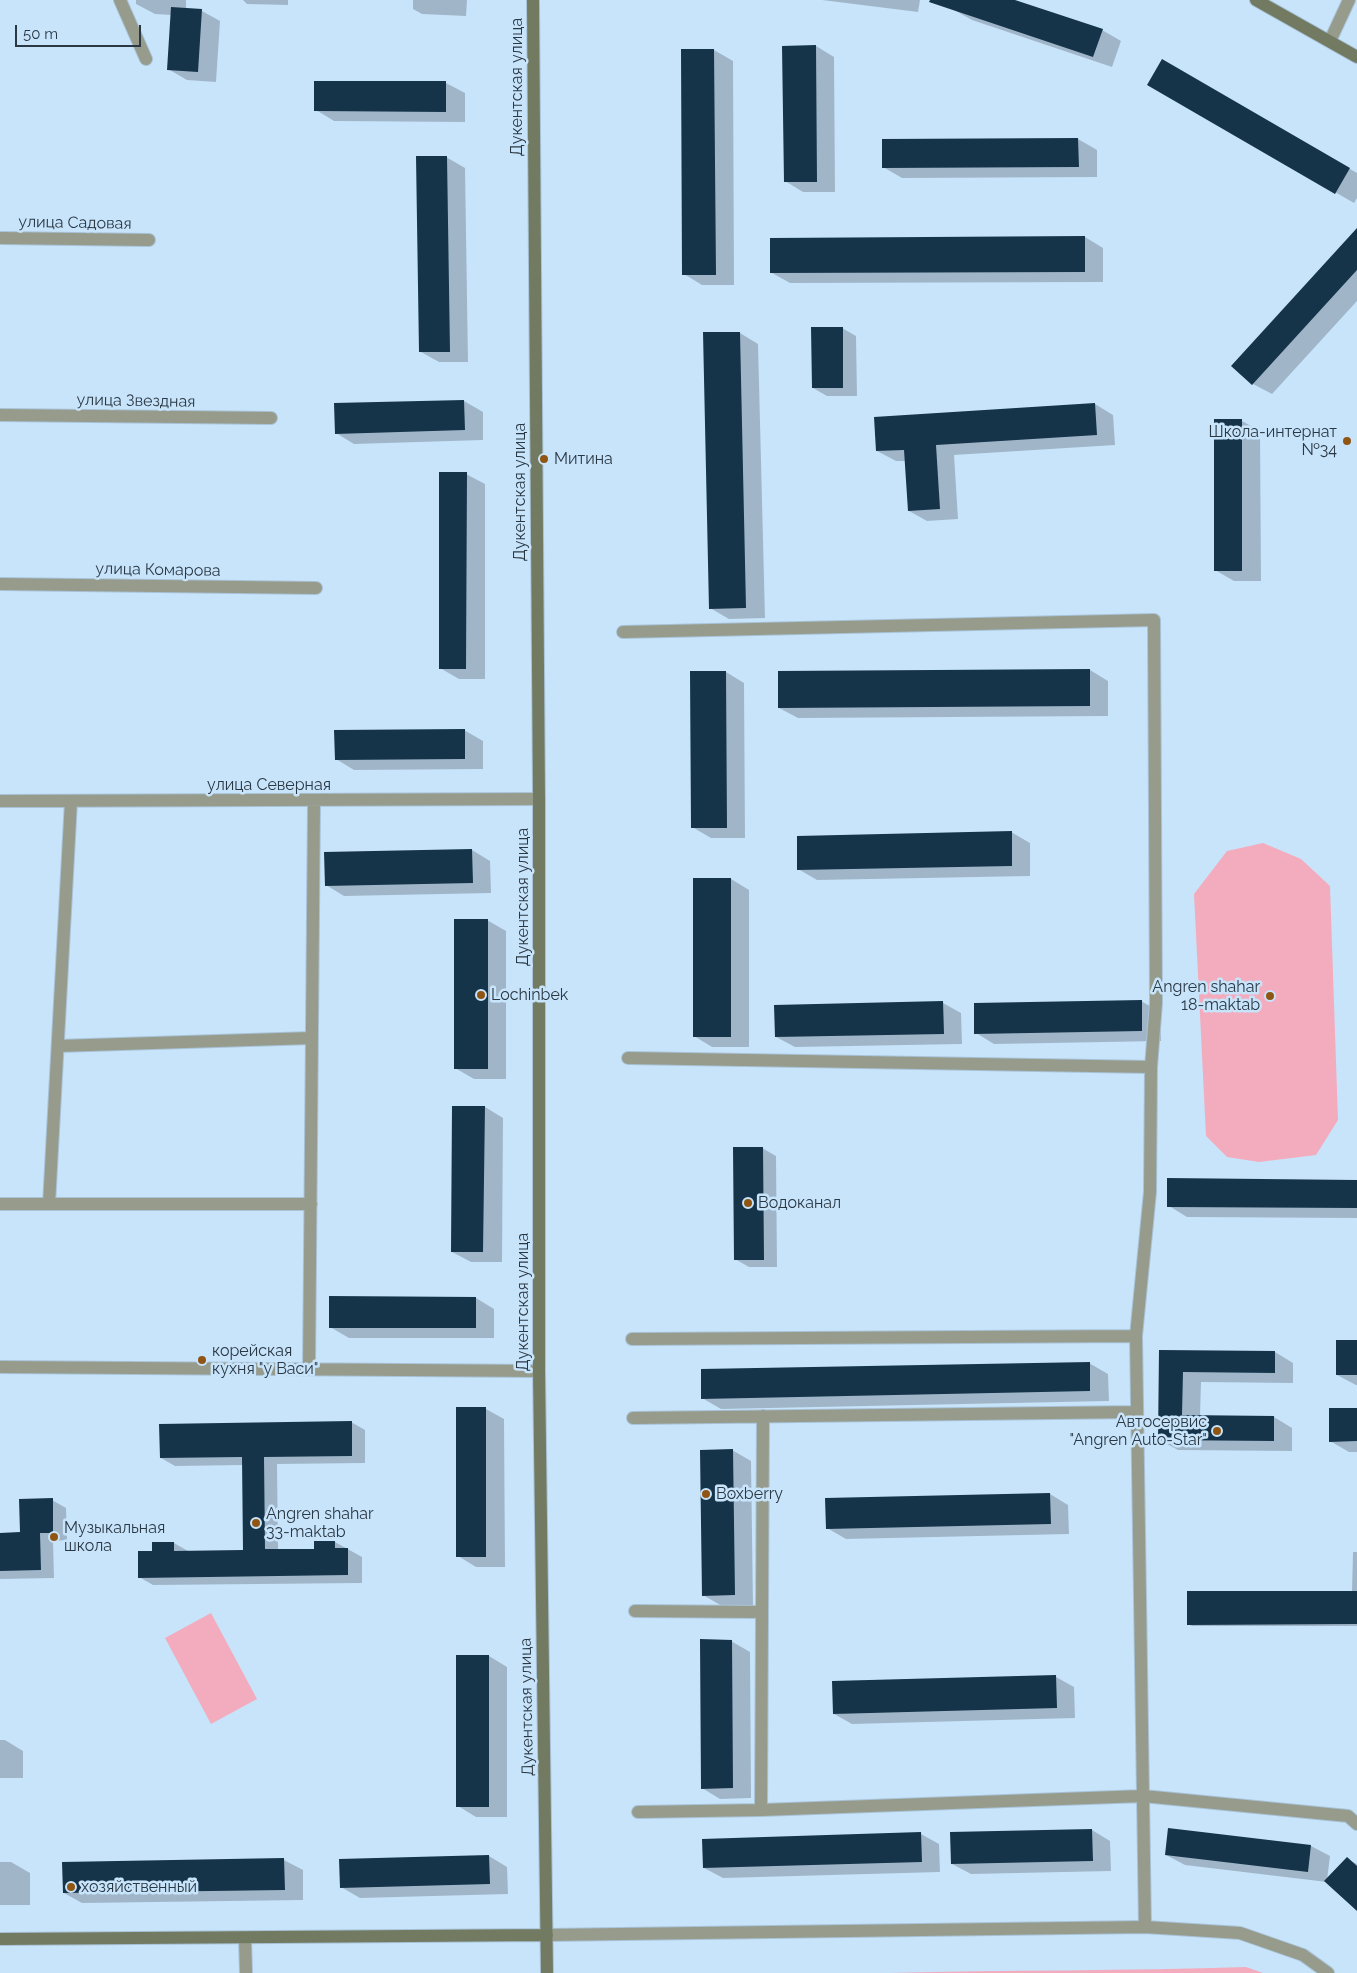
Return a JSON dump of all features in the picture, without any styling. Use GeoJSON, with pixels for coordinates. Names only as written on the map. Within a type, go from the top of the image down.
{"type":"FeatureCollection","features":[{"type":"Feature","properties":{"kind":"main road","name":"Дукентская улица"},"geometry":{"type":"LineString","coordinates":[[533,0],[539,800],[539,1371],[547,1973]]}},
{"type":"Feature","properties":{"kind":"main road"},"geometry":{"type":"LineString","coordinates":[[1256,0],[1357,56]]}},
{"type":"Feature","properties":{"kind":"main road"},"geometry":{"type":"LineString","coordinates":[[0,1939],[547,1935]]}},
{"type":"Feature","properties":{"kind":"street"},"geometry":{"type":"LineString","coordinates":[[120,0],[146,59]]}},
{"type":"Feature","properties":{"kind":"street"},"geometry":{"type":"LineString","coordinates":[[1330,41],[1349,0]]}},
{"type":"Feature","properties":{"kind":"street","name":"улица Садовая"},"geometry":{"type":"LineString","coordinates":[[0,238],[149,240]]}},
{"type":"Feature","properties":{"kind":"street","name":"улица Звездная"},"geometry":{"type":"LineString","coordinates":[[0,415],[271,418]]}},
{"type":"Feature","properties":{"kind":"street","name":"улица Комарова"},"geometry":{"type":"LineString","coordinates":[[0,584],[316,588]]}},
{"type":"Feature","properties":{"kind":"street"},"geometry":{"type":"LineString","coordinates":[[623,632],[1154,620],[1156,1003],[1151,1067],[1150,1192],[1136,1336],[1145,1927]]}},
{"type":"Feature","properties":{"kind":"street","name":"улица Северная"},"geometry":{"type":"LineString","coordinates":[[0,801],[539,800]]}},
{"type":"Feature","properties":{"kind":"street"},"geometry":{"type":"LineString","coordinates":[[49,1204],[71,801]]}},
{"type":"Feature","properties":{"kind":"street"},"geometry":{"type":"LineString","coordinates":[[309,1369],[314,801]]}},
{"type":"Feature","properties":{"kind":"street"},"geometry":{"type":"LineString","coordinates":[[58,1046],[312,1038]]}},
{"type":"Feature","properties":{"kind":"street"},"geometry":{"type":"LineString","coordinates":[[628,1058],[1151,1067]]}},
{"type":"Feature","properties":{"kind":"street"},"geometry":{"type":"LineString","coordinates":[[0,1204],[310,1204]]}},
{"type":"Feature","properties":{"kind":"street"},"geometry":{"type":"LineString","coordinates":[[632,1340],[1136,1336]]}},
{"type":"Feature","properties":{"kind":"street"},"geometry":{"type":"LineString","coordinates":[[0,1367],[539,1371]]}},
{"type":"Feature","properties":{"kind":"street"},"geometry":{"type":"LineString","coordinates":[[633,1418],[1137,1412]]}},
{"type":"Feature","properties":{"kind":"street"},"geometry":{"type":"LineString","coordinates":[[761,1810],[763,1416]]}},
{"type":"Feature","properties":{"kind":"street"},"geometry":{"type":"LineString","coordinates":[[635,1611],[762,1612]]}},
{"type":"Feature","properties":{"kind":"street"},"geometry":{"type":"LineString","coordinates":[[638,1812],[761,1810],[1143,1796],[1348,1816],[1357,1824]]}},
{"type":"Feature","properties":{"kind":"street"},"geometry":{"type":"LineString","coordinates":[[547,1935],[1145,1927],[1240,1933],[1303,1954],[1328,1973]]}},
{"type":"Feature","properties":{"kind":"street"},"geometry":{"type":"LineString","coordinates":[[245,1938],[246,1973]]}},
{"type":"Feature","properties":{"kind":"shaded area","name":"Angren shahar 18-maktab"},"geometry":{"type":"Polygon","coordinates":[[[1263,843],[1301,859],[1330,886],[1338,1120],[1316,1155],[1259,1162],[1227,1157],[1206,1136],[1194,894],[1227,851],[1263,843]]]}},
{"type":"Feature","properties":{"kind":"shaded area"},"geometry":{"type":"Polygon","coordinates":[[[211,1613],[257,1699],[211,1724],[165,1638],[211,1613]]]}},
{"type":"Feature","properties":{"kind":"shaded area"},"geometry":{"type":"Polygon","coordinates":[[[1246,1967],[1263,1973],[889,1973],[1157,1969],[1246,1967]]]}},
{"type":"Feature","properties":{"kind":"building"},"geometry":{"type":"Polygon","coordinates":[[[930,0],[1015,0],[1103,29],[1093,57],[929,2],[930,0]]]}},
{"type":"Feature","properties":{"kind":"building"},"geometry":{"type":"Polygon","coordinates":[[[171,7],[202,9],[198,72],[167,70],[171,7]]]}},
{"type":"Feature","properties":{"kind":"building"},"geometry":{"type":"Polygon","coordinates":[[[816,45],[817,182],[784,182],[782,46],[816,45]]]}},
{"type":"Feature","properties":{"kind":"building"},"geometry":{"type":"Polygon","coordinates":[[[681,49],[714,49],[716,275],[682,275],[681,49]]]}},
{"type":"Feature","properties":{"kind":"building"},"geometry":{"type":"Polygon","coordinates":[[[1162,59],[1350,168],[1335,194],[1147,85],[1162,59]]]}},
{"type":"Feature","properties":{"kind":"building"},"geometry":{"type":"Polygon","coordinates":[[[314,81],[446,81],[446,112],[314,111],[314,81]]]}},
{"type":"Feature","properties":{"kind":"building"},"geometry":{"type":"Polygon","coordinates":[[[1078,138],[1079,167],[882,168],[882,139],[1078,138]]]}},
{"type":"Feature","properties":{"kind":"building"},"geometry":{"type":"Polygon","coordinates":[[[416,156],[447,156],[450,352],[419,352],[416,156]]]}},
{"type":"Feature","properties":{"kind":"building"},"geometry":{"type":"Polygon","coordinates":[[[1357,228],[1357,270],[1252,385],[1231,366],[1357,228]]]}},
{"type":"Feature","properties":{"kind":"building"},"geometry":{"type":"Polygon","coordinates":[[[1085,236],[1085,272],[770,273],[770,238],[1085,236]]]}},
{"type":"Feature","properties":{"kind":"building"},"geometry":{"type":"Polygon","coordinates":[[[811,327],[843,327],[843,388],[812,388],[811,327]]]}},
{"type":"Feature","properties":{"kind":"building"},"geometry":{"type":"Polygon","coordinates":[[[703,332],[740,332],[746,608],[709,609],[703,332]]]}},
{"type":"Feature","properties":{"kind":"building"},"geometry":{"type":"Polygon","coordinates":[[[464,400],[465,430],[335,434],[334,403],[464,400]]]}},
{"type":"Feature","properties":{"kind":"building"},"geometry":{"type":"Polygon","coordinates":[[[1095,403],[1097,435],[936,445],[940,509],[908,511],[904,450],[876,451],[874,417],[1095,403]]]}},
{"type":"Feature","properties":{"kind":"building"},"geometry":{"type":"Polygon","coordinates":[[[1214,419],[1242,419],[1242,571],[1214,571],[1214,419]]]}},
{"type":"Feature","properties":{"kind":"building"},"geometry":{"type":"Polygon","coordinates":[[[439,472],[467,472],[466,669],[439,669],[439,472]]]}},
{"type":"Feature","properties":{"kind":"building"},"geometry":{"type":"Polygon","coordinates":[[[1090,669],[1090,706],[778,708],[778,671],[1090,669]]]}},
{"type":"Feature","properties":{"kind":"building"},"geometry":{"type":"Polygon","coordinates":[[[690,671],[726,671],[727,828],[691,828],[690,671]]]}},
{"type":"Feature","properties":{"kind":"building"},"geometry":{"type":"Polygon","coordinates":[[[465,729],[465,759],[335,760],[334,730],[465,729]]]}},
{"type":"Feature","properties":{"kind":"building"},"geometry":{"type":"Polygon","coordinates":[[[1012,831],[1012,866],[797,870],[797,836],[1012,831]]]}},
{"type":"Feature","properties":{"kind":"building"},"geometry":{"type":"Polygon","coordinates":[[[472,849],[473,883],[325,886],[324,852],[472,849]]]}},
{"type":"Feature","properties":{"kind":"building"},"geometry":{"type":"Polygon","coordinates":[[[693,878],[731,878],[731,1037],[693,1037],[693,878]]]}},
{"type":"Feature","properties":{"kind":"building"},"geometry":{"type":"Polygon","coordinates":[[[454,919],[488,919],[488,1069],[454,1069],[454,919]]]}},
{"type":"Feature","properties":{"kind":"building"},"geometry":{"type":"Polygon","coordinates":[[[1142,1000],[1142,1031],[974,1034],[974,1003],[1142,1000]]]}},
{"type":"Feature","properties":{"kind":"building"},"geometry":{"type":"Polygon","coordinates":[[[943,1001],[944,1034],[775,1037],[774,1005],[943,1001]]]}},
{"type":"Feature","properties":{"kind":"building"},"geometry":{"type":"Polygon","coordinates":[[[452,1106],[485,1106],[483,1252],[451,1252],[452,1106]]]}},
{"type":"Feature","properties":{"kind":"building"},"geometry":{"type":"Polygon","coordinates":[[[733,1147],[763,1147],[764,1260],[734,1260],[733,1147]]]}},
{"type":"Feature","properties":{"kind":"building"},"geometry":{"type":"Polygon","coordinates":[[[1167,1178],[1357,1180],[1357,1208],[1167,1207],[1167,1178]]]}},
{"type":"Feature","properties":{"kind":"building"},"geometry":{"type":"Polygon","coordinates":[[[329,1296],[476,1297],[476,1328],[329,1328],[329,1296]]]}},
{"type":"Feature","properties":{"kind":"building"},"geometry":{"type":"Polygon","coordinates":[[[1336,1340],[1357,1340],[1357,1375],[1336,1375],[1336,1340]]]}},
{"type":"Feature","properties":{"kind":"building"},"geometry":{"type":"Polygon","coordinates":[[[1159,1350],[1275,1351],[1275,1373],[1183,1372],[1182,1415],[1274,1416],[1274,1441],[1158,1440],[1159,1350]]]}},
{"type":"Feature","properties":{"kind":"building"},"geometry":{"type":"Polygon","coordinates":[[[1090,1362],[1090,1391],[701,1399],[701,1369],[1090,1362]]]}},
{"type":"Feature","properties":{"kind":"building"},"geometry":{"type":"Polygon","coordinates":[[[456,1407],[486,1407],[486,1557],[456,1557],[456,1407]]]}},
{"type":"Feature","properties":{"kind":"building"},"geometry":{"type":"Polygon","coordinates":[[[1329,1408],[1357,1408],[1357,1441],[1329,1442],[1329,1408]]]}},
{"type":"Feature","properties":{"kind":"building"},"geometry":{"type":"Polygon","coordinates":[[[352,1421],[352,1456],[264,1457],[265,1549],[314,1549],[314,1541],[335,1541],[335,1548],[348,1548],[348,1575],[138,1578],[138,1551],[152,1551],[152,1542],[174,1542],[174,1551],[243,1550],[242,1457],[160,1458],[159,1424],[352,1421]]]}},
{"type":"Feature","properties":{"kind":"building"},"geometry":{"type":"Polygon","coordinates":[[[733,1449],[735,1595],[702,1596],[700,1450],[733,1449]]]}},
{"type":"Feature","properties":{"kind":"building"},"geometry":{"type":"Polygon","coordinates":[[[1050,1493],[1051,1524],[826,1529],[825,1498],[1050,1493]]]}},
{"type":"Feature","properties":{"kind":"building"},"geometry":{"type":"Polygon","coordinates":[[[53,1498],[53,1533],[40,1533],[41,1570],[0,1571],[0,1533],[20,1532],[19,1499],[53,1498]]]}},
{"type":"Feature","properties":{"kind":"building"},"geometry":{"type":"Polygon","coordinates":[[[1187,1591],[1357,1591],[1357,1624],[1187,1625],[1187,1591]]]}},
{"type":"Feature","properties":{"kind":"building"},"geometry":{"type":"Polygon","coordinates":[[[700,1639],[732,1640],[733,1788],[701,1789],[700,1639]]]}},
{"type":"Feature","properties":{"kind":"building"},"geometry":{"type":"Polygon","coordinates":[[[456,1655],[489,1655],[489,1807],[456,1807],[456,1655]]]}},
{"type":"Feature","properties":{"kind":"building"},"geometry":{"type":"Polygon","coordinates":[[[1056,1675],[1057,1708],[833,1714],[832,1681],[1056,1675]]]}},
{"type":"Feature","properties":{"kind":"building"},"geometry":{"type":"Polygon","coordinates":[[[1168,1828],[1311,1845],[1308,1872],[1165,1855],[1168,1828]]]}},
{"type":"Feature","properties":{"kind":"building"},"geometry":{"type":"Polygon","coordinates":[[[1092,1829],[1093,1861],[951,1864],[950,1832],[1092,1829]]]}},
{"type":"Feature","properties":{"kind":"building"},"geometry":{"type":"Polygon","coordinates":[[[921,1832],[922,1862],[703,1868],[702,1839],[921,1832]]]}},
{"type":"Feature","properties":{"kind":"building"},"geometry":{"type":"Polygon","coordinates":[[[489,1855],[490,1884],[340,1888],[339,1859],[489,1855]]]}},
{"type":"Feature","properties":{"kind":"building"},"geometry":{"type":"Polygon","coordinates":[[[1347,1857],[1357,1866],[1357,1911],[1324,1881],[1347,1857]]]}},
{"type":"Feature","properties":{"kind":"building"},"geometry":{"type":"Polygon","coordinates":[[[284,1858],[285,1890],[63,1893],[62,1862],[284,1858]]]}},
{"type":"Feature","properties":{"kind":"place","name":"Школа-интернат №34"},"geometry":{"type":"Point","coordinates":[1347,441]}},
{"type":"Feature","properties":{"kind":"place","name":"Митина"},"geometry":{"type":"Point","coordinates":[544,459]}},
{"type":"Feature","properties":{"kind":"place","name":"Lochinbek"},"geometry":{"type":"Point","coordinates":[481,995]}},
{"type":"Feature","properties":{"kind":"place","name":"Angren shahar 18-maktab"},"geometry":{"type":"Point","coordinates":[1270,996]}},
{"type":"Feature","properties":{"kind":"place","name":"Водоканал"},"geometry":{"type":"Point","coordinates":[748,1203]}},
{"type":"Feature","properties":{"kind":"place","name":"корейская кухня \"у Васи\""},"geometry":{"type":"Point","coordinates":[202,1360]}},
{"type":"Feature","properties":{"kind":"place","name":"Автосервис \"Angren Auto-Star\""},"geometry":{"type":"Point","coordinates":[1217,1431]}},
{"type":"Feature","properties":{"kind":"place","name":"Boxberry"},"geometry":{"type":"Point","coordinates":[706,1494]}},
{"type":"Feature","properties":{"kind":"place","name":"Angren shahar 33-maktab"},"geometry":{"type":"Point","coordinates":[256,1523]}},
{"type":"Feature","properties":{"kind":"place","name":"Музыкальная школа"},"geometry":{"type":"Point","coordinates":[54,1537]}},
{"type":"Feature","properties":{"kind":"place","name":"хозяйственный"},"geometry":{"type":"Point","coordinates":[71,1887]}}]}
